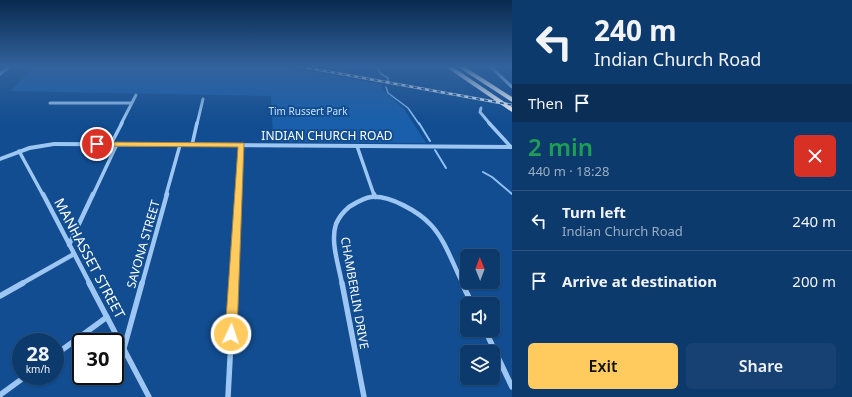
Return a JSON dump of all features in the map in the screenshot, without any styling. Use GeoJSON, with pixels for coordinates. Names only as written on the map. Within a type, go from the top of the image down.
{"type":"FeatureCollection","features":[{"type":"Feature","properties":{"kind":"highway"},"geometry":{"type":"LineString","coordinates":[[476,86],[512,110]]}},
{"type":"Feature","properties":{"kind":"highway"},"geometry":{"type":"LineString","coordinates":[[490,86],[510,98]]}},
{"type":"Feature","properties":{"kind":"street"},"geometry":{"type":"LineString","coordinates":[[69,244],[131,103],[136,95]]}},
{"type":"Feature","properties":{"kind":"street"},"geometry":{"type":"LineString","coordinates":[[192,145],[203,100]]}},
{"type":"Feature","properties":{"kind":"street"},"geometry":{"type":"LineString","coordinates":[[50,103],[131,103]]}},
{"type":"Feature","properties":{"kind":"street"},"geometry":{"type":"LineString","coordinates":[[481,108],[480,112],[511,147]]}},
{"type":"Feature","properties":{"kind":"street","name":"INDIAN CHURCH ROAD"},"geometry":{"type":"LineString","coordinates":[[0,158],[19,151],[54,144],[511,147]]}},
{"type":"Feature","properties":{"kind":"street","name":"SAVONA STREET"},"geometry":{"type":"LineString","coordinates":[[124,349],[180,145]]}},
{"type":"Feature","properties":{"kind":"street"},"geometry":{"type":"LineString","coordinates":[[228,397],[242,145]]}},
{"type":"Feature","properties":{"kind":"street"},"geometry":{"type":"LineString","coordinates":[[357,146],[375,197],[406,207],[425,218],[431,224],[441,239],[469,297]]}},
{"type":"Feature","properties":{"kind":"street","name":"MANHASSET STREET"},"geometry":{"type":"LineString","coordinates":[[19,151],[116,333]]}},
{"type":"Feature","properties":{"kind":"street","name":"CHAMBERLIN DRIVE"},"geometry":{"type":"LineString","coordinates":[[364,397],[334,236],[336,220],[340,214],[354,204],[375,197]]}},
{"type":"Feature","properties":{"kind":"street"},"geometry":{"type":"LineString","coordinates":[[0,296],[74,254]]}},
{"type":"Feature","properties":{"kind":"street"},"geometry":{"type":"LineString","coordinates":[[64,349],[108,317]]}},
{"type":"Feature","properties":{"kind":"street"},"geometry":{"type":"LineString","coordinates":[[487,337],[512,387]]}},
{"type":"Feature","properties":{"kind":"street","name":"MANHASSET STREET"},"geometry":{"type":"LineString","coordinates":[[124,349],[149,397]]}},
{"type":"Feature","properties":{"kind":"street"},"geometry":{"type":"LineString","coordinates":[[0,395],[14,385]]}},
{"type":"Feature","properties":{"kind":"green space","name":"Tim Russert Park"},"geometry":{"type":"Polygon","coordinates":[[[15,86],[381,86],[382,89],[404,109],[426,143],[273,142],[271,96],[10,91],[15,86]]]}},
{"type":"Feature","properties":{"kind":"waterway"},"geometry":{"type":"LineString","coordinates":[[386,87],[388,93],[408,108],[419,124]]}},
{"type":"Feature","properties":{"kind":"waterway"},"geometry":{"type":"LineString","coordinates":[[419,123],[430,141]]}},
{"type":"Feature","properties":{"kind":"waterway"},"geometry":{"type":"LineString","coordinates":[[435,150],[446,168]]}},
{"type":"Feature","properties":{"kind":"waterway"},"geometry":{"type":"LineString","coordinates":[[483,172],[492,177],[512,194]]}},
{"type":"Feature","properties":{"kind":"railway"},"geometry":{"type":"LineString","coordinates":[[405,86],[512,105]]}},
{"type":"Feature","properties":{"kind":"route"},"geometry":{"type":"LineString","coordinates":[[97,144],[242,145],[231,334]]}}]}
